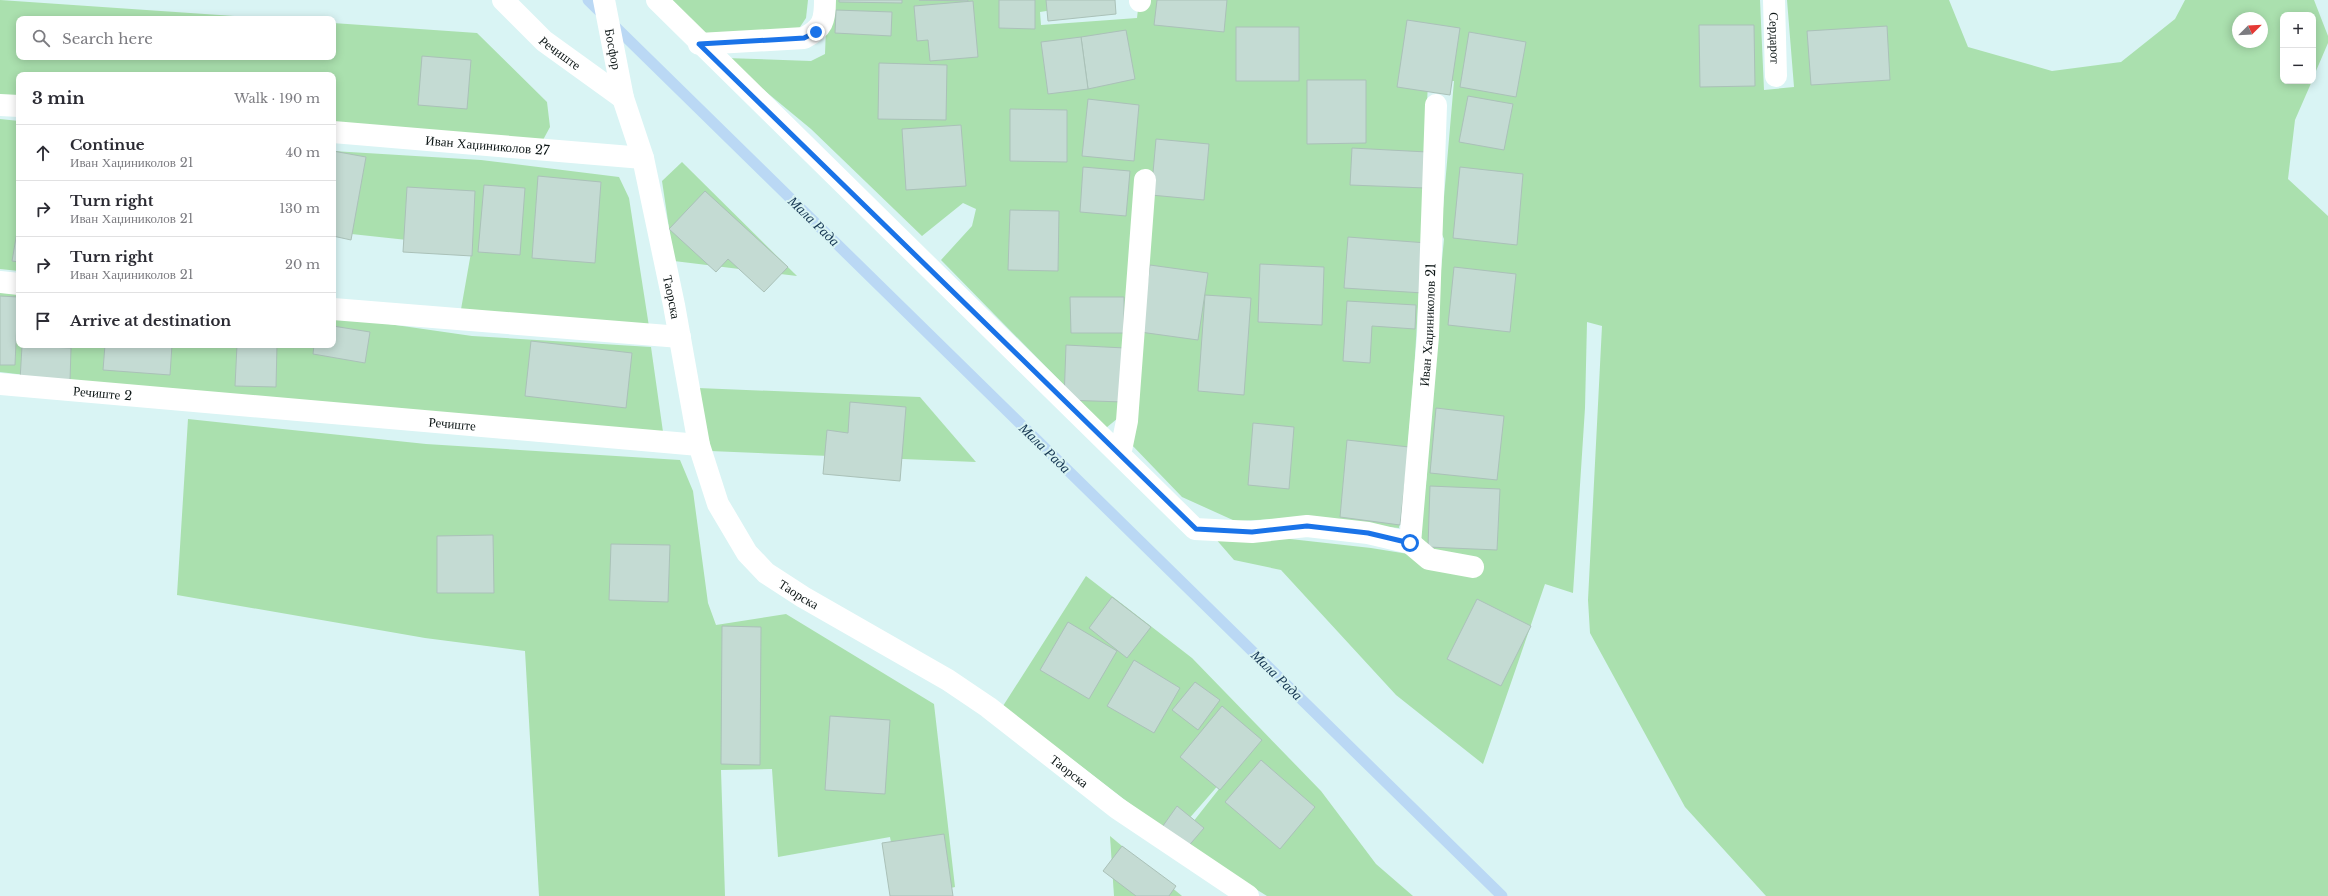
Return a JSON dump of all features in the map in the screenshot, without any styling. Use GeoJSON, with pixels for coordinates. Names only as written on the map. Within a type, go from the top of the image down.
{"type":"FeatureCollection","features":[{"type":"Feature","properties":{"kind":"street","name":"Речиште"},"geometry":{"type":"LineString","coordinates":[[503,0],[544,41],[623,98]]}},
{"type":"Feature","properties":{"kind":"street","name":"Босфор"},"geometry":{"type":"LineString","coordinates":[[604,0],[623,98]]}},
{"type":"Feature","properties":{"kind":"street"},"geometry":{"type":"LineString","coordinates":[[657,0],[699,44],[1196,529],[1252,532],[1307,526],[1368,533],[1410,543],[1429,559],[1473,567]]}},
{"type":"Feature","properties":{"kind":"street"},"geometry":{"type":"LineString","coordinates":[[699,44],[804,38],[816,32],[825,18],[825,0]]}},
{"type":"Feature","properties":{"kind":"street","name":"Сердарот"},"geometry":{"type":"LineString","coordinates":[[1774,0],[1776,76]]}},
{"type":"Feature","properties":{"kind":"street","name":"Таорска"},"geometry":{"type":"LineString","coordinates":[[623,98],[643,158],[680,337],[699,445],[718,504],[747,553],[766,573],[802,597],[948,680],[988,707],[1117,808],[1248,896]]}},
{"type":"Feature","properties":{"kind":"street"},"geometry":{"type":"LineString","coordinates":[[0,104],[16,106]]}},
{"type":"Feature","properties":{"kind":"street","name":"Иван Хаџиниколов 21"},"geometry":{"type":"LineString","coordinates":[[1410,543],[1428,336],[1436,106]]}},
{"type":"Feature","properties":{"kind":"street","name":"Иван Хаџиниколов 27"},"geometry":{"type":"LineString","coordinates":[[336,132],[643,158]]}},
{"type":"Feature","properties":{"kind":"street"},"geometry":{"type":"LineString","coordinates":[[1120,455],[1127,421],[1145,180]]}},
{"type":"Feature","properties":{"kind":"street"},"geometry":{"type":"LineString","coordinates":[[0,282],[16,284]]}},
{"type":"Feature","properties":{"kind":"street"},"geometry":{"type":"LineString","coordinates":[[336,309],[680,337]]}},
{"type":"Feature","properties":{"kind":"street","name":"Речиште 2"},"geometry":{"type":"LineString","coordinates":[[0,384],[205,402]]}},
{"type":"Feature","properties":{"kind":"street","name":"Речиште"},"geometry":{"type":"LineString","coordinates":[[205,402],[699,445]]}},
{"type":"Feature","properties":{"kind":"green space"},"geometry":{"type":"Polygon","coordinates":[[[0,0],[232,16],[16,16],[16,60],[336,60],[336,23],[477,33],[547,102],[550,127],[543,140],[336,129],[336,72],[16,72],[16,101],[0,99],[0,0]]]}},
{"type":"Feature","properties":{"kind":"green space"},"geometry":{"type":"Polygon","coordinates":[[[672,0],[808,0],[806,18],[796,33],[704,35],[672,0]]]}},
{"type":"Feature","properties":{"kind":"green space"},"geometry":{"type":"Polygon","coordinates":[[[827,0],[1116,0],[1040,12],[1041,25],[1137,18],[1139,0],[1760,0],[1764,90],[1794,87],[1787,0],[1949,0],[1968,47],[2052,71],[2121,62],[2175,19],[2185,0],[2314,0],[2328,36],[2328,43],[2316,71],[2316,12],[2280,12],[2280,84],[2311,84],[2295,120],[2288,179],[2328,216],[2328,896],[1766,896],[1685,807],[1590,633],[1588,600],[1602,326],[1587,322],[1585,408],[1573,593],[1545,584],[1483,764],[1396,695],[1281,570],[1234,560],[1208,530],[1371,548],[1439,559],[1417,553],[1427,474],[1429,395],[1444,239],[1441,232],[1454,81],[1428,81],[1415,361],[1411,417],[1399,528],[1295,518],[1235,521],[1182,497],[1130,443],[1118,418],[1106,428],[941,260],[972,226],[976,209],[963,203],[922,236],[811,129],[725,58],[811,61],[825,54],[827,0]]]}},
{"type":"Feature","properties":{"kind":"green space"},"geometry":{"type":"Polygon","coordinates":[[[0,119],[16,121],[16,271],[0,269],[0,119]]]}},
{"type":"Feature","properties":{"kind":"green space"},"geometry":{"type":"Polygon","coordinates":[[[336,151],[481,160],[619,177],[629,198],[650,333],[460,315],[472,247],[336,232],[336,151]]]}},
{"type":"Feature","properties":{"kind":"green space"},"geometry":{"type":"Polygon","coordinates":[[[682,162],[797,276],[674,261],[662,181],[682,162]]]}},
{"type":"Feature","properties":{"kind":"green space"},"geometry":{"type":"Polygon","coordinates":[[[0,287],[16,288],[16,348],[336,348],[336,316],[472,336],[651,347],[664,439],[168,392],[0,372],[0,287]]]}},
{"type":"Feature","properties":{"kind":"green space"},"geometry":{"type":"Polygon","coordinates":[[[698,388],[920,397],[976,462],[710,451],[698,388]]]}},
{"type":"Feature","properties":{"kind":"green space"},"geometry":{"type":"Polygon","coordinates":[[[188,419],[426,444],[680,460],[693,491],[708,603],[716,625],[786,614],[934,704],[955,887],[916,896],[901,896],[890,837],[778,857],[772,769],[721,770],[725,896],[539,896],[525,651],[425,638],[177,595],[188,419]]]}},
{"type":"Feature","properties":{"kind":"green space"},"geometry":{"type":"Polygon","coordinates":[[[1086,576],[1192,658],[1321,791],[1376,864],[1413,896],[1267,896],[1178,841],[1256,742],[1173,837],[1003,706],[1086,576]]]}},
{"type":"Feature","properties":{"kind":"green space"},"geometry":{"type":"Polygon","coordinates":[[[1110,836],[1182,896],[1114,896],[1110,836]]]}},
{"type":"Feature","properties":{"kind":"building"},"geometry":{"type":"Polygon","coordinates":[[[839,0],[902,0],[902,3],[839,2],[839,0]]]}},
{"type":"Feature","properties":{"kind":"building"},"geometry":{"type":"Polygon","coordinates":[[[919,0],[968,0],[968,1],[919,0]]]}},
{"type":"Feature","properties":{"kind":"building"},"geometry":{"type":"Polygon","coordinates":[[[999,0],[1035,0],[1035,29],[999,28],[999,0]]]}},
{"type":"Feature","properties":{"kind":"building"},"geometry":{"type":"Polygon","coordinates":[[[1046,0],[1115,0],[1116,14],[1048,21],[1046,0]]]}},
{"type":"Feature","properties":{"kind":"building"},"geometry":{"type":"Polygon","coordinates":[[[1157,0],[1227,0],[1224,32],[1154,25],[1157,0]]]}},
{"type":"Feature","properties":{"kind":"building"},"geometry":{"type":"Polygon","coordinates":[[[973,1],[978,57],[930,61],[928,40],[917,41],[914,6],[973,1]]]}},
{"type":"Feature","properties":{"kind":"building"},"geometry":{"type":"Polygon","coordinates":[[[836,10],[892,12],[891,36],[835,33],[836,10]]]}},
{"type":"Feature","properties":{"kind":"building"},"geometry":{"type":"Polygon","coordinates":[[[1407,20],[1460,28],[1450,95],[1397,87],[1407,20]]]}},
{"type":"Feature","properties":{"kind":"building"},"geometry":{"type":"Polygon","coordinates":[[[1699,25],[1754,25],[1755,86],[1700,87],[1699,25]]]}},
{"type":"Feature","properties":{"kind":"building"},"geometry":{"type":"Polygon","coordinates":[[[1887,26],[1890,80],[1811,85],[1807,31],[1887,26]]]}},
{"type":"Feature","properties":{"kind":"building"},"geometry":{"type":"Polygon","coordinates":[[[1236,27],[1299,27],[1299,81],[1236,81],[1236,27]]]}},
{"type":"Feature","properties":{"kind":"building"},"geometry":{"type":"Polygon","coordinates":[[[1126,30],[1135,79],[1088,89],[1081,37],[1126,30]]]}},
{"type":"Feature","properties":{"kind":"building"},"geometry":{"type":"Polygon","coordinates":[[[1469,32],[1526,42],[1516,97],[1460,87],[1469,32]]]}},
{"type":"Feature","properties":{"kind":"building"},"geometry":{"type":"Polygon","coordinates":[[[1081,37],[1088,89],[1048,94],[1041,42],[1081,37]]]}},
{"type":"Feature","properties":{"kind":"building"},"geometry":{"type":"Polygon","coordinates":[[[422,56],[471,60],[467,109],[418,105],[422,56]]]}},
{"type":"Feature","properties":{"kind":"building"},"geometry":{"type":"Polygon","coordinates":[[[879,63],[947,65],[946,120],[878,119],[879,63]]]}},
{"type":"Feature","properties":{"kind":"building"},"geometry":{"type":"Polygon","coordinates":[[[1307,80],[1366,80],[1366,143],[1307,144],[1307,80]]]}},
{"type":"Feature","properties":{"kind":"building"},"geometry":{"type":"Polygon","coordinates":[[[1468,96],[1513,104],[1504,150],[1459,142],[1468,96]]]}},
{"type":"Feature","properties":{"kind":"building"},"geometry":{"type":"Polygon","coordinates":[[[1088,99],[1139,105],[1134,161],[1082,156],[1088,99]]]}},
{"type":"Feature","properties":{"kind":"building"},"geometry":{"type":"Polygon","coordinates":[[[1010,109],[1067,110],[1067,162],[1010,161],[1010,109]]]}},
{"type":"Feature","properties":{"kind":"building"},"geometry":{"type":"Polygon","coordinates":[[[961,125],[966,186],[906,190],[902,129],[961,125]]]}},
{"type":"Feature","properties":{"kind":"building"},"geometry":{"type":"Polygon","coordinates":[[[1156,139],[1209,144],[1204,200],[1151,195],[1156,139]]]}},
{"type":"Feature","properties":{"kind":"building"},"geometry":{"type":"Polygon","coordinates":[[[1352,148],[1427,152],[1425,188],[1350,185],[1352,148]]]}},
{"type":"Feature","properties":{"kind":"building"},"geometry":{"type":"Polygon","coordinates":[[[336,152],[366,157],[351,240],[336,237],[336,152]]]}},
{"type":"Feature","properties":{"kind":"building"},"geometry":{"type":"Polygon","coordinates":[[[1083,167],[1130,171],[1126,216],[1080,212],[1083,167]]]}},
{"type":"Feature","properties":{"kind":"building"},"geometry":{"type":"Polygon","coordinates":[[[1460,167],[1523,174],[1517,245],[1453,238],[1460,167]]]}},
{"type":"Feature","properties":{"kind":"building"},"geometry":{"type":"Polygon","coordinates":[[[538,176],[601,182],[595,263],[532,258],[538,176]]]}},
{"type":"Feature","properties":{"kind":"building"},"geometry":{"type":"Polygon","coordinates":[[[484,185],[525,188],[520,255],[478,252],[484,185]]]}},
{"type":"Feature","properties":{"kind":"building"},"geometry":{"type":"Polygon","coordinates":[[[407,187],[475,191],[472,256],[403,252],[407,187]]]}},
{"type":"Feature","properties":{"kind":"building"},"geometry":{"type":"Polygon","coordinates":[[[705,191],[788,267],[764,292],[728,259],[716,272],[669,229],[705,191]]]}},
{"type":"Feature","properties":{"kind":"building"},"geometry":{"type":"Polygon","coordinates":[[[1010,210],[1059,211],[1058,271],[1008,270],[1010,210]]]}},
{"type":"Feature","properties":{"kind":"building"},"geometry":{"type":"Polygon","coordinates":[[[1348,237],[1427,243],[1423,293],[1344,288],[1348,237]]]}},
{"type":"Feature","properties":{"kind":"building"},"geometry":{"type":"Polygon","coordinates":[[[16,238],[16,262],[12,261],[16,238]]]}},
{"type":"Feature","properties":{"kind":"building"},"geometry":{"type":"Polygon","coordinates":[[[1260,264],[1324,267],[1322,325],[1258,322],[1260,264]]]}},
{"type":"Feature","properties":{"kind":"building"},"geometry":{"type":"Polygon","coordinates":[[[1150,265],[1208,273],[1198,340],[1140,332],[1150,265]]]}},
{"type":"Feature","properties":{"kind":"building"},"geometry":{"type":"Polygon","coordinates":[[[1454,267],[1516,274],[1510,332],[1448,325],[1454,267]]]}},
{"type":"Feature","properties":{"kind":"building"},"geometry":{"type":"Polygon","coordinates":[[[1205,295],[1251,298],[1244,395],[1198,391],[1205,295]]]}},
{"type":"Feature","properties":{"kind":"building"},"geometry":{"type":"Polygon","coordinates":[[[0,296],[16,297],[15,365],[0,365],[0,296]]]}},
{"type":"Feature","properties":{"kind":"building"},"geometry":{"type":"Polygon","coordinates":[[[1070,297],[1124,297],[1124,333],[1071,333],[1070,297]]]}},
{"type":"Feature","properties":{"kind":"building"},"geometry":{"type":"Polygon","coordinates":[[[1347,301],[1416,305],[1415,329],[1372,326],[1370,363],[1343,361],[1347,301]]]}},
{"type":"Feature","properties":{"kind":"building"},"geometry":{"type":"Polygon","coordinates":[[[336,326],[370,332],[365,363],[313,354],[314,348],[336,348],[336,326]]]}},
{"type":"Feature","properties":{"kind":"building"},"geometry":{"type":"Polygon","coordinates":[[[531,341],[632,353],[626,408],[525,396],[531,341]]]}},
{"type":"Feature","properties":{"kind":"building"},"geometry":{"type":"Polygon","coordinates":[[[1066,345],[1125,348],[1123,402],[1064,400],[1066,345]]]}},
{"type":"Feature","properties":{"kind":"building"},"geometry":{"type":"Polygon","coordinates":[[[22,348],[71,348],[70,382],[20,380],[22,348]]]}},
{"type":"Feature","properties":{"kind":"building"},"geometry":{"type":"Polygon","coordinates":[[[105,348],[172,348],[170,375],[103,370],[105,348]]]}},
{"type":"Feature","properties":{"kind":"building"},"geometry":{"type":"Polygon","coordinates":[[[237,348],[277,348],[276,387],[235,386],[237,348]]]}},
{"type":"Feature","properties":{"kind":"building"},"geometry":{"type":"Polygon","coordinates":[[[850,402],[906,407],[900,481],[823,474],[827,430],[848,433],[850,402]]]}},
{"type":"Feature","properties":{"kind":"building"},"geometry":{"type":"Polygon","coordinates":[[[1436,408],[1504,416],[1497,480],[1430,473],[1436,408]]]}},
{"type":"Feature","properties":{"kind":"building"},"geometry":{"type":"Polygon","coordinates":[[[1253,423],[1294,427],[1289,489],[1248,485],[1253,423]]]}},
{"type":"Feature","properties":{"kind":"building"},"geometry":{"type":"Polygon","coordinates":[[[1347,440],[1409,447],[1400,525],[1340,517],[1347,440]]]}},
{"type":"Feature","properties":{"kind":"building"},"geometry":{"type":"Polygon","coordinates":[[[1430,486],[1500,489],[1497,550],[1428,547],[1430,486]]]}},
{"type":"Feature","properties":{"kind":"building"},"geometry":{"type":"Polygon","coordinates":[[[493,535],[494,593],[437,593],[437,536],[493,535]]]}},
{"type":"Feature","properties":{"kind":"building"},"geometry":{"type":"Polygon","coordinates":[[[611,544],[670,545],[668,602],[609,600],[611,544]]]}},
{"type":"Feature","properties":{"kind":"building"},"geometry":{"type":"Polygon","coordinates":[[[1112,597],[1151,627],[1127,658],[1089,628],[1112,597]]]}},
{"type":"Feature","properties":{"kind":"building"},"geometry":{"type":"Polygon","coordinates":[[[1477,599],[1531,626],[1501,686],[1447,659],[1477,599]]]}},
{"type":"Feature","properties":{"kind":"building"},"geometry":{"type":"Polygon","coordinates":[[[1068,622],[1117,651],[1089,699],[1040,670],[1068,622]]]}},
{"type":"Feature","properties":{"kind":"building"},"geometry":{"type":"Polygon","coordinates":[[[722,626],[761,627],[760,765],[721,764],[722,626]]]}},
{"type":"Feature","properties":{"kind":"building"},"geometry":{"type":"Polygon","coordinates":[[[1134,660],[1180,688],[1154,733],[1107,706],[1134,660]]]}},
{"type":"Feature","properties":{"kind":"building"},"geometry":{"type":"Polygon","coordinates":[[[1195,682],[1220,700],[1198,730],[1172,710],[1195,682]]]}},
{"type":"Feature","properties":{"kind":"building"},"geometry":{"type":"Polygon","coordinates":[[[1222,706],[1262,740],[1220,790],[1180,757],[1222,706]]]}},
{"type":"Feature","properties":{"kind":"building"},"geometry":{"type":"Polygon","coordinates":[[[830,716],[890,720],[885,794],[825,790],[830,716]]]}},
{"type":"Feature","properties":{"kind":"building"},"geometry":{"type":"Polygon","coordinates":[[[1261,760],[1315,807],[1280,849],[1225,802],[1261,760]]]}},
{"type":"Feature","properties":{"kind":"building"},"geometry":{"type":"Polygon","coordinates":[[[1177,806],[1204,828],[1186,849],[1160,830],[1177,806]]]}},
{"type":"Feature","properties":{"kind":"building"},"geometry":{"type":"Polygon","coordinates":[[[944,834],[953,896],[890,896],[882,843],[944,834]]]}},
{"type":"Feature","properties":{"kind":"building"},"geometry":{"type":"Polygon","coordinates":[[[1122,846],[1176,886],[1169,896],[1136,896],[1103,871],[1122,846]]]}},
{"type":"Feature","properties":{"kind":"waterway","name":"Мала Рада"},"geometry":{"type":"LineString","coordinates":[[588,0],[1502,896]]}},
{"type":"Feature","properties":{"kind":"route"},"geometry":{"type":"LineString","coordinates":[[816,32],[804,38],[699,44],[1196,529],[1252,532],[1307,526],[1368,533],[1410,543]]}}]}
